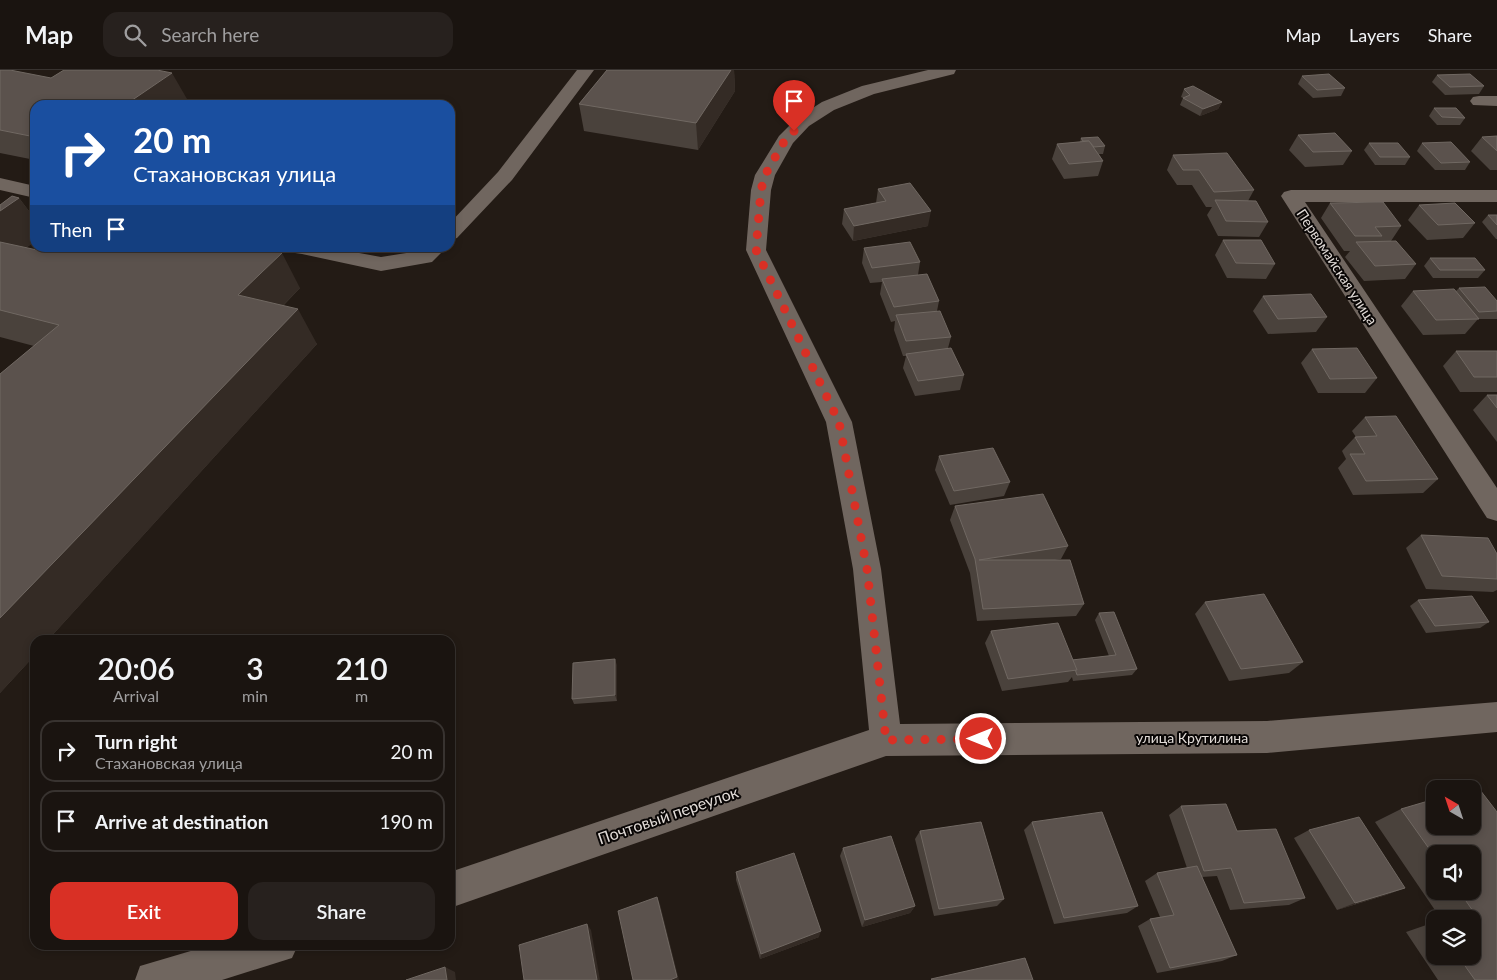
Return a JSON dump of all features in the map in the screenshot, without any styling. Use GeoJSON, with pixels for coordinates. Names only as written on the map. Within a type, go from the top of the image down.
{"type":"FeatureCollection","features":[{"type":"Feature","properties":{"kind":"street"},"geometry":{"type":"LineString","coordinates":[[455,229],[479,207],[550,120],[586,70]]}},
{"type":"Feature","properties":{"kind":"street"},"geometry":{"type":"LineString","coordinates":[[886,740],[867,569],[839,422],[756,250],[761,190],[765,175],[785,140],[803,122],[828,106],[868,90],[948,70]]}},
{"type":"Feature","properties":{"kind":"street"},"geometry":{"type":"LineString","coordinates":[[1479,101],[1497,100]]}},
{"type":"Feature","properties":{"kind":"street"},"geometry":{"type":"LineString","coordinates":[[0,184],[30,191]]}},
{"type":"Feature","properties":{"kind":"street","name":"Первомайская улица"},"geometry":{"type":"LineString","coordinates":[[1497,196],[1291,196],[1497,510]]}},
{"type":"Feature","properties":{"kind":"street"},"geometry":{"type":"LineString","coordinates":[[322,252],[381,264],[425,258],[432,252]]}},
{"type":"Feature","properties":{"kind":"street","name":"улица Крутилина"},"geometry":{"type":"LineString","coordinates":[[886,740],[1267,737],[1497,717]]}},
{"type":"Feature","properties":{"kind":"street","name":"Почтовый переулок"},"geometry":{"type":"LineString","coordinates":[[455,888],[886,740]]}},
{"type":"Feature","properties":{"kind":"street"},"geometry":{"type":"LineString","coordinates":[[154,980],[262,950]]}},
{"type":"Feature","properties":{"kind":"building"},"geometry":{"type":"Polygon","coordinates":[[[0,70],[10,70],[51,78],[64,70],[157,70],[172,73],[132,100],[30,100],[30,136],[0,130],[0,70]]]}},
{"type":"Feature","properties":{"kind":"building"},"geometry":{"type":"Polygon","coordinates":[[[607,70],[731,70],[696,123],[579,104],[607,70]]]}},
{"type":"Feature","properties":{"kind":"building"},"geometry":{"type":"Polygon","coordinates":[[[1329,74],[1345,88],[1317,90],[1302,76],[1329,74]]]}},
{"type":"Feature","properties":{"kind":"building"},"geometry":{"type":"Polygon","coordinates":[[[1470,74],[1484,86],[1450,87],[1437,75],[1470,74]]]}},
{"type":"Feature","properties":{"kind":"building"},"geometry":{"type":"Polygon","coordinates":[[[1193,86],[1222,102],[1203,109],[1183,98],[1190,95],[1184,89],[1193,86]]]}},
{"type":"Feature","properties":{"kind":"building"},"geometry":{"type":"Polygon","coordinates":[[[1434,108],[1456,108],[1465,118],[1442,117],[1434,108]]]}},
{"type":"Feature","properties":{"kind":"building"},"geometry":{"type":"Polygon","coordinates":[[[1335,133],[1352,151],[1313,152],[1298,135],[1335,133]]]}},
{"type":"Feature","properties":{"kind":"building"},"geometry":{"type":"Polygon","coordinates":[[[1497,136],[1497,151],[1482,137],[1497,136]]]}},
{"type":"Feature","properties":{"kind":"building"},"geometry":{"type":"Polygon","coordinates":[[[1098,137],[1105,146],[1094,147],[1089,141],[1083,141],[1081,138],[1098,137]]]}},
{"type":"Feature","properties":{"kind":"building"},"geometry":{"type":"Polygon","coordinates":[[[1089,141],[1103,161],[1069,164],[1057,144],[1089,141]]]}},
{"type":"Feature","properties":{"kind":"building"},"geometry":{"type":"Polygon","coordinates":[[[1451,142],[1470,162],[1441,163],[1422,143],[1451,142]]]}},
{"type":"Feature","properties":{"kind":"building"},"geometry":{"type":"Polygon","coordinates":[[[1369,143],[1398,143],[1410,157],[1380,157],[1369,143]]]}},
{"type":"Feature","properties":{"kind":"building"},"geometry":{"type":"Polygon","coordinates":[[[1227,153],[1254,190],[1214,192],[1199,170],[1183,170],[1173,155],[1227,153]]]}},
{"type":"Feature","properties":{"kind":"building"},"geometry":{"type":"Polygon","coordinates":[[[910,183],[931,211],[854,226],[844,209],[886,201],[878,189],[910,183]]]}},
{"type":"Feature","properties":{"kind":"building"},"geometry":{"type":"Polygon","coordinates":[[[12,196],[19,198],[0,211],[0,205],[12,196]]]}},
{"type":"Feature","properties":{"kind":"building"},"geometry":{"type":"Polygon","coordinates":[[[1215,200],[1256,201],[1268,222],[1226,221],[1215,200]]]}},
{"type":"Feature","properties":{"kind":"building"},"geometry":{"type":"Polygon","coordinates":[[[1383,202],[1401,226],[1375,227],[1382,236],[1355,236],[1330,203],[1383,202]]]}},
{"type":"Feature","properties":{"kind":"building"},"geometry":{"type":"Polygon","coordinates":[[[1455,203],[1475,223],[1438,225],[1419,205],[1455,203]]]}},
{"type":"Feature","properties":{"kind":"building"},"geometry":{"type":"Polygon","coordinates":[[[1488,215],[1497,215],[1497,225],[1488,215]]]}},
{"type":"Feature","properties":{"kind":"building"},"geometry":{"type":"Polygon","coordinates":[[[1223,240],[1261,240],[1275,264],[1236,263],[1223,240]]]}},
{"type":"Feature","properties":{"kind":"building"},"geometry":{"type":"Polygon","coordinates":[[[1396,241],[1416,264],[1375,266],[1356,242],[1396,241]]]}},
{"type":"Feature","properties":{"kind":"building"},"geometry":{"type":"Polygon","coordinates":[[[0,242],[30,248],[30,252],[282,253],[238,295],[298,309],[0,618],[0,374],[59,325],[0,310],[0,242]]]}},
{"type":"Feature","properties":{"kind":"building"},"geometry":{"type":"Polygon","coordinates":[[[910,242],[920,262],[872,268],[864,248],[910,242]]]}},
{"type":"Feature","properties":{"kind":"building"},"geometry":{"type":"Polygon","coordinates":[[[1430,258],[1475,258],[1485,270],[1440,270],[1430,258]]]}},
{"type":"Feature","properties":{"kind":"building"},"geometry":{"type":"Polygon","coordinates":[[[927,274],[939,301],[894,307],[882,279],[927,274]]]}},
{"type":"Feature","properties":{"kind":"building"},"geometry":{"type":"Polygon","coordinates":[[[1485,287],[1497,301],[1497,311],[1479,312],[1459,288],[1485,287]]]}},
{"type":"Feature","properties":{"kind":"building"},"geometry":{"type":"Polygon","coordinates":[[[1454,289],[1479,319],[1436,320],[1413,291],[1454,289]]]}},
{"type":"Feature","properties":{"kind":"building"},"geometry":{"type":"Polygon","coordinates":[[[1311,294],[1327,317],[1278,319],[1263,296],[1311,294]]]}},
{"type":"Feature","properties":{"kind":"building"},"geometry":{"type":"Polygon","coordinates":[[[940,311],[951,337],[906,341],[896,315],[940,311]]]}},
{"type":"Feature","properties":{"kind":"building"},"geometry":{"type":"Polygon","coordinates":[[[951,348],[964,375],[918,381],[906,354],[951,348]]]}},
{"type":"Feature","properties":{"kind":"building"},"geometry":{"type":"Polygon","coordinates":[[[1357,348],[1377,378],[1330,379],[1312,349],[1357,348]]]}},
{"type":"Feature","properties":{"kind":"building"},"geometry":{"type":"Polygon","coordinates":[[[1456,351],[1497,351],[1497,377],[1474,377],[1456,351]]]}},
{"type":"Feature","properties":{"kind":"building"},"geometry":{"type":"Polygon","coordinates":[[[1487,395],[1497,395],[1497,408],[1487,395]]]}},
{"type":"Feature","properties":{"kind":"building"},"geometry":{"type":"Polygon","coordinates":[[[1396,416],[1438,479],[1366,481],[1350,454],[1365,454],[1355,437],[1377,436],[1365,417],[1396,416]]]}},
{"type":"Feature","properties":{"kind":"building"},"geometry":{"type":"Polygon","coordinates":[[[993,448],[1010,482],[954,491],[939,456],[993,448]]]}},
{"type":"Feature","properties":{"kind":"building"},"geometry":{"type":"Polygon","coordinates":[[[1043,494],[1068,546],[979,560],[1070,560],[1084,604],[983,609],[975,559],[955,506],[1043,494]]]}},
{"type":"Feature","properties":{"kind":"building"},"geometry":{"type":"Polygon","coordinates":[[[1421,535],[1488,538],[1497,554],[1497,579],[1442,576],[1421,535]]]}},
{"type":"Feature","properties":{"kind":"building"},"geometry":{"type":"Polygon","coordinates":[[[1264,594],[1303,662],[1241,669],[1205,602],[1264,594]]]}},
{"type":"Feature","properties":{"kind":"building"},"geometry":{"type":"Polygon","coordinates":[[[1472,596],[1489,622],[1435,626],[1418,600],[1472,596]]]}},
{"type":"Feature","properties":{"kind":"building"},"geometry":{"type":"Polygon","coordinates":[[[1114,612],[1137,669],[1077,675],[1072,660],[1116,655],[1099,613],[1114,612]]]}},
{"type":"Feature","properties":{"kind":"building"},"geometry":{"type":"Polygon","coordinates":[[[1058,623],[1077,670],[1008,679],[991,631],[1058,623]]]}},
{"type":"Feature","properties":{"kind":"building"},"geometry":{"type":"Polygon","coordinates":[[[615,659],[615,695],[572,699],[573,663],[615,659]]]}},
{"type":"Feature","properties":{"kind":"building"},"geometry":{"type":"Polygon","coordinates":[[[1481,791],[1497,812],[1497,980],[1475,980],[1464,965],[1481,965],[1481,910],[1472,910],[1465,900],[1481,900],[1481,845],[1426,845],[1401,809],[1426,802],[1426,835],[1481,835],[1481,791]]]}},
{"type":"Feature","properties":{"kind":"building"},"geometry":{"type":"Polygon","coordinates":[[[1226,804],[1237,831],[1276,829],[1305,898],[1244,903],[1231,868],[1204,871],[1181,806],[1226,804]]]}},
{"type":"Feature","properties":{"kind":"building"},"geometry":{"type":"Polygon","coordinates":[[[1102,812],[1138,906],[1064,918],[1032,822],[1102,812]]]}},
{"type":"Feature","properties":{"kind":"building"},"geometry":{"type":"Polygon","coordinates":[[[1359,817],[1405,888],[1355,903],[1309,830],[1359,817]]]}},
{"type":"Feature","properties":{"kind":"building"},"geometry":{"type":"Polygon","coordinates":[[[981,822],[1004,899],[939,909],[920,831],[981,822]]]}},
{"type":"Feature","properties":{"kind":"building"},"geometry":{"type":"Polygon","coordinates":[[[891,836],[915,906],[865,920],[843,848],[891,836]]]}},
{"type":"Feature","properties":{"kind":"building"},"geometry":{"type":"Polygon","coordinates":[[[794,853],[821,931],[761,954],[736,872],[794,853]]]}},
{"type":"Feature","properties":{"kind":"building"},"geometry":{"type":"Polygon","coordinates":[[[1197,866],[1237,955],[1170,968],[1150,919],[1174,915],[1157,873],[1197,866]]]}},
{"type":"Feature","properties":{"kind":"building"},"geometry":{"type":"Polygon","coordinates":[[[657,897],[677,977],[670,980],[633,980],[618,911],[657,897]]]}},
{"type":"Feature","properties":{"kind":"building"},"geometry":{"type":"Polygon","coordinates":[[[587,924],[597,980],[524,980],[519,945],[587,924]]]}},
{"type":"Feature","properties":{"kind":"building"},"geometry":{"type":"Polygon","coordinates":[[[1025,958],[1033,980],[931,979],[1025,958]]]}},
{"type":"Feature","properties":{"kind":"building"},"geometry":{"type":"Polygon","coordinates":[[[445,967],[447,980],[406,980],[445,967]]]}},
{"type":"Feature","properties":{"kind":"route"},"geometry":{"type":"LineString","coordinates":[[794,131],[785,140],[765,175],[761,190],[756,250],[839,422],[867,569],[886,740],[981,739]]}}]}
